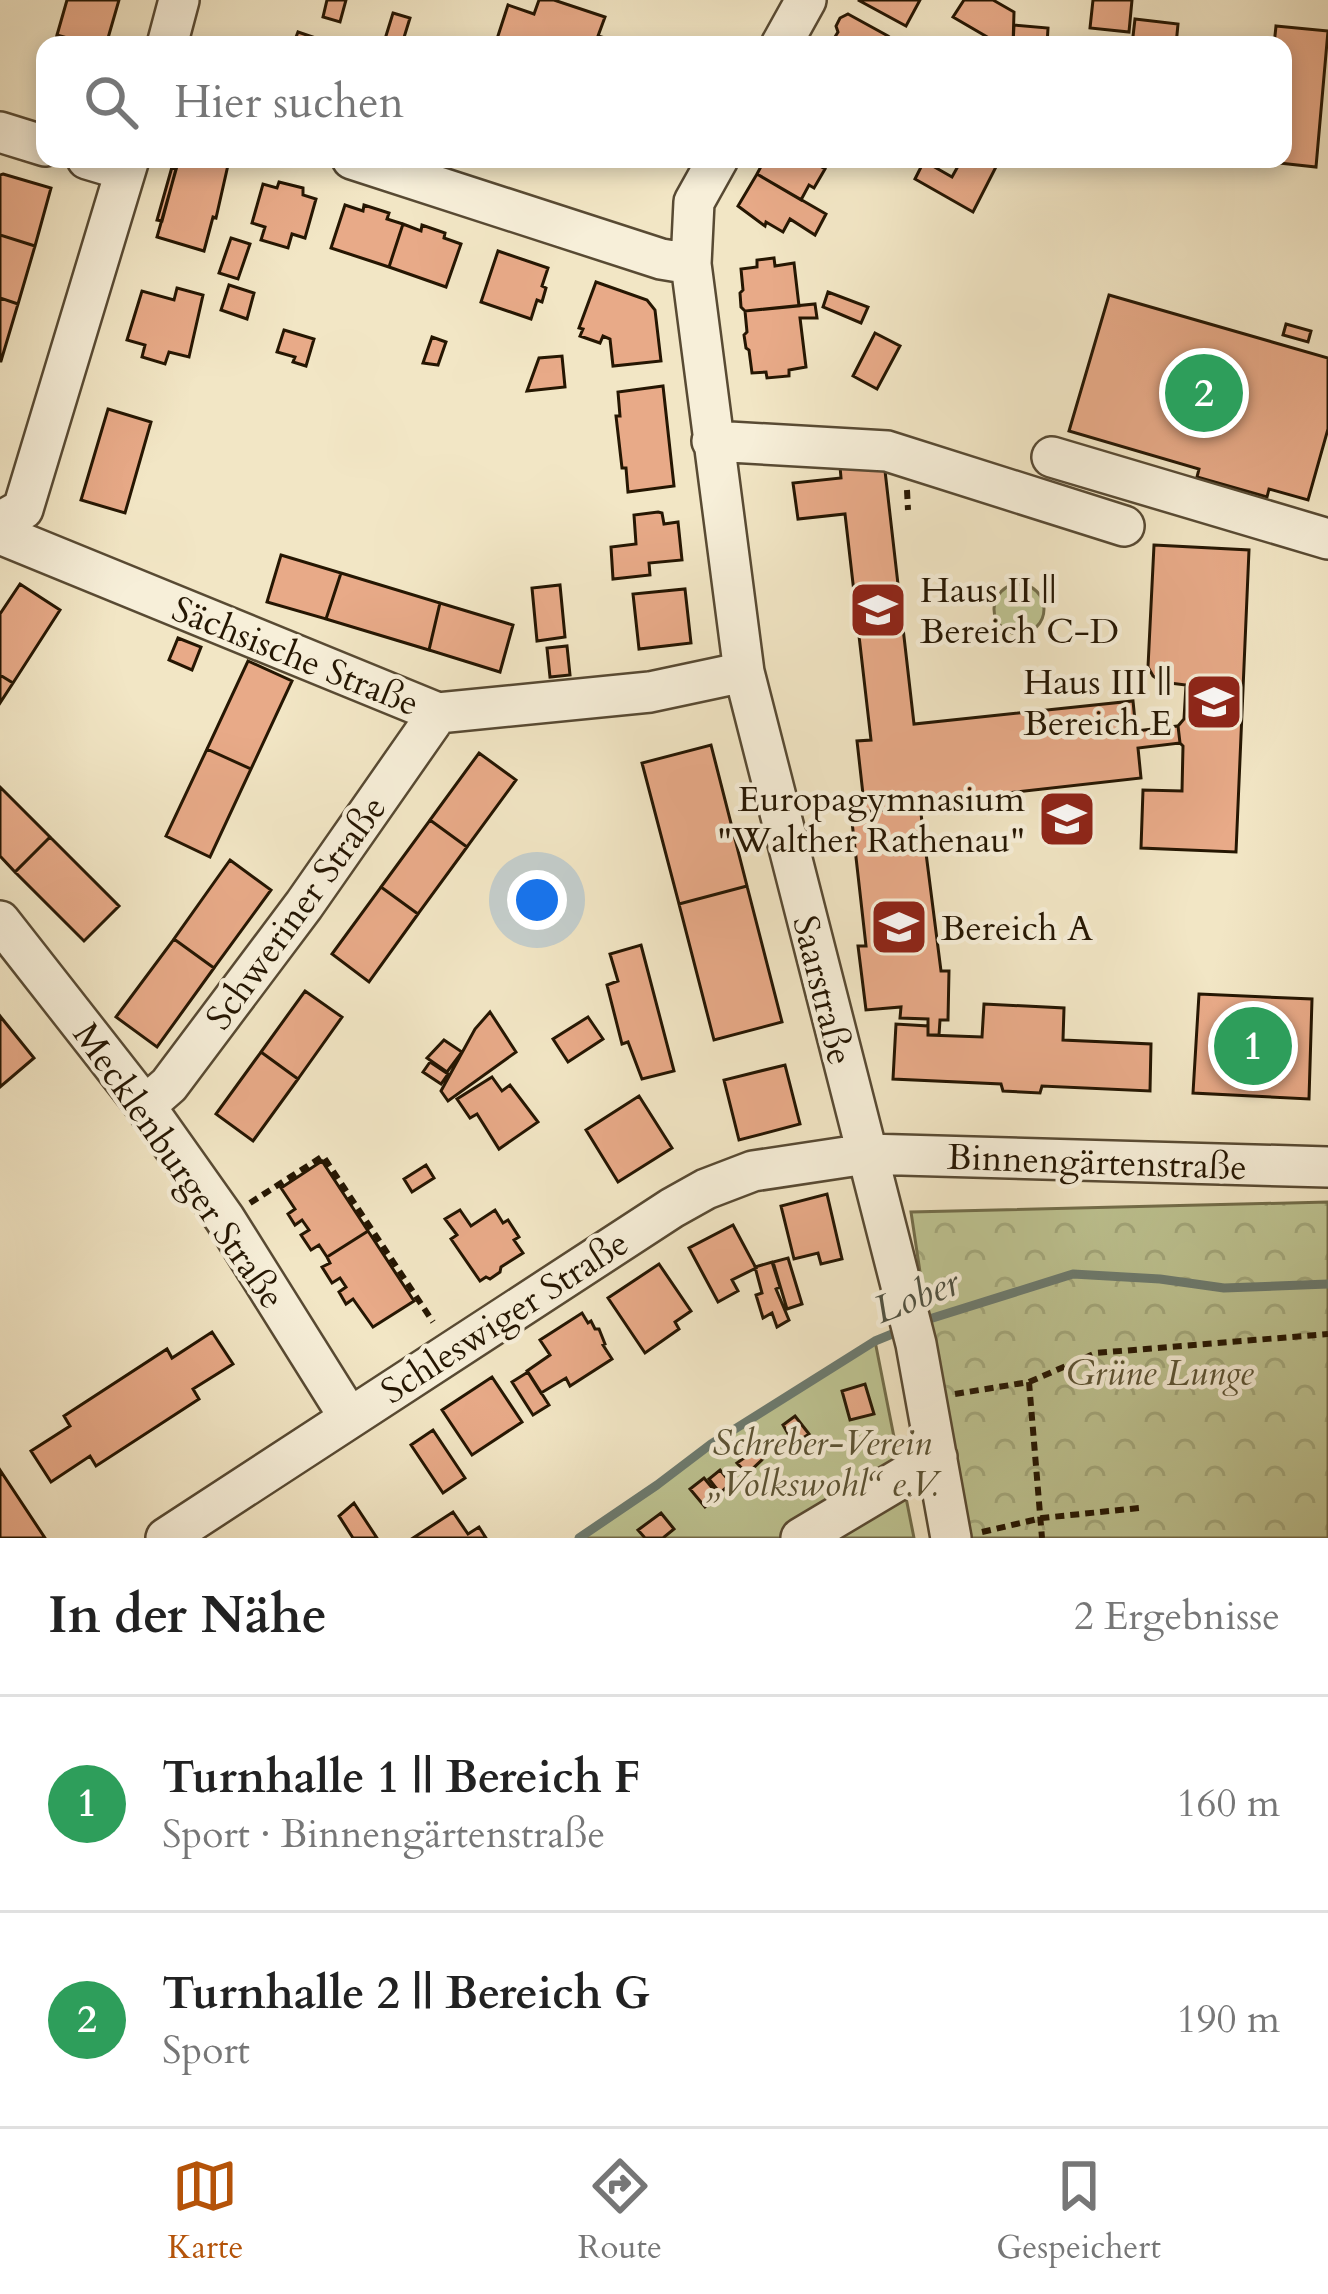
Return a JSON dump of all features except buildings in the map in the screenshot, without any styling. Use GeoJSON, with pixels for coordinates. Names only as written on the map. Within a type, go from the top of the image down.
{"type":"FeatureCollection","features":[{"type":"Feature","properties":{"kind":"street"},"geometry":{"type":"LineString","coordinates":[[169,36],[179,0]]}},
{"type":"Feature","properties":{"kind":"street"},"geometry":{"type":"LineString","coordinates":[[786,36],[806,0]]}},
{"type":"Feature","properties":{"kind":"street"},"geometry":{"type":"LineString","coordinates":[[0,132],[36,143]]}},
{"type":"Feature","properties":{"kind":"street"},"geometry":{"type":"LineString","coordinates":[[0,522],[23,509],[112,168]]}},
{"type":"Feature","properties":{"kind":"street"},"geometry":{"type":"LineString","coordinates":[[380,168],[661,259],[691,264]]}},
{"type":"Feature","properties":{"kind":"street","name":"Saarstraße"},"geometry":{"type":"LineString","coordinates":[[713,168],[694,202],[691,264],[744,672],[916,1344],[937,1457],[961,1536]]}},
{"type":"Feature","properties":{"kind":"street"},"geometry":{"type":"LineString","coordinates":[[712,441],[887,451],[1124,526]]}},
{"type":"Feature","properties":{"kind":"street"},"geometry":{"type":"LineString","coordinates":[[1052,457],[1328,539]]}},
{"type":"Feature","properties":{"kind":"street","name":"Sächsische Straße"},"geometry":{"type":"LineString","coordinates":[[0,534],[438,713],[650,692],[744,672]]}},
{"type":"Feature","properties":{"kind":"street","name":"Schweriner Straße"},"geometry":{"type":"LineString","coordinates":[[146,1106],[169,1085],[304,904],[438,713]]}},
{"type":"Feature","properties":{"kind":"street","name":"Mecklenburger Straße"},"geometry":{"type":"LineString","coordinates":[[0,921],[146,1106],[225,1219],[350,1417]]}},
{"type":"Feature","properties":{"kind":"street","name":"Binnengärtenstraße"},"geometry":{"type":"LineString","coordinates":[[866,1154],[1328,1168]]}},
{"type":"Feature","properties":{"kind":"street","name":"Schleswiger Straße"},"geometry":{"type":"LineString","coordinates":[[166,1538],[706,1189],[754,1171],[866,1154]]}},
{"type":"Feature","properties":{"kind":"street"},"geometry":{"type":"LineString","coordinates":[[800,1538],[937,1457]]}},
{"type":"Feature","properties":{"kind":"path"},"geometry":{"type":"LineString","coordinates":[[225,1219],[323,1156],[452,1350]]}},
{"type":"Feature","properties":{"kind":"path"},"geometry":{"type":"LineString","coordinates":[[926,1398],[1029,1382],[1096,1353],[1328,1334]]}},
{"type":"Feature","properties":{"kind":"path"},"geometry":{"type":"LineString","coordinates":[[1029,1382],[1042,1538]]}},
{"type":"Feature","properties":{"kind":"path"},"geometry":{"type":"LineString","coordinates":[[961,1536],[1042,1518],[1139,1508]]}},
{"type":"Feature","properties":{"kind":"green space"},"geometry":{"type":"Polygon","coordinates":[[[1019,584],[1037,591],[1044,609],[1037,627],[1019,634],[1001,627],[994,609],[1001,591],[1019,584]]]}},
{"type":"Feature","properties":{"kind":"green space","name":"Grüne Lunge"},"geometry":{"type":"Polygon","coordinates":[[[1328,1202],[1328,1538],[960,1538],[911,1212],[1328,1202]]]}},
{"type":"Feature","properties":{"kind":"green space","name":"Schreber-Verein „Volkswohl“ e.V."},"geometry":{"type":"Polygon","coordinates":[[[875,1341],[914,1538],[579,1538],[711,1444],[875,1341]]]}},
{"type":"Feature","properties":{"kind":"waterway","name":"Lober"},"geometry":{"type":"LineString","coordinates":[[923,1321],[1073,1274],[1224,1288],[1328,1284]]}},
{"type":"Feature","properties":{"kind":"waterway","name":"Lober"},"geometry":{"type":"LineString","coordinates":[[579,1538],[711,1444],[875,1341],[902,1330]]}},
{"type":"Feature","properties":{"kind":"place","name":"Turnhalle 2 || Bereich G"},"geometry":{"type":"Point","coordinates":[1204,393]}},
{"type":"Feature","properties":{"kind":"place","name":"Haus II || Bereich C-D"},"geometry":{"type":"Point","coordinates":[878,610]}},
{"type":"Feature","properties":{"kind":"place","name":"Haus III || Bereich E"},"geometry":{"type":"Point","coordinates":[1214,702]}},
{"type":"Feature","properties":{"kind":"place","name":"Europagymnasium \"Walther Rathenau\""},"geometry":{"type":"Point","coordinates":[1067,819]}},
{"type":"Feature","properties":{"kind":"place","name":"Bereich A"},"geometry":{"type":"Point","coordinates":[899,927]}},
{"type":"Feature","properties":{"kind":"place","name":"Turnhalle 1 || Bereich F"},"geometry":{"type":"Point","coordinates":[1253,1046]}}]}
